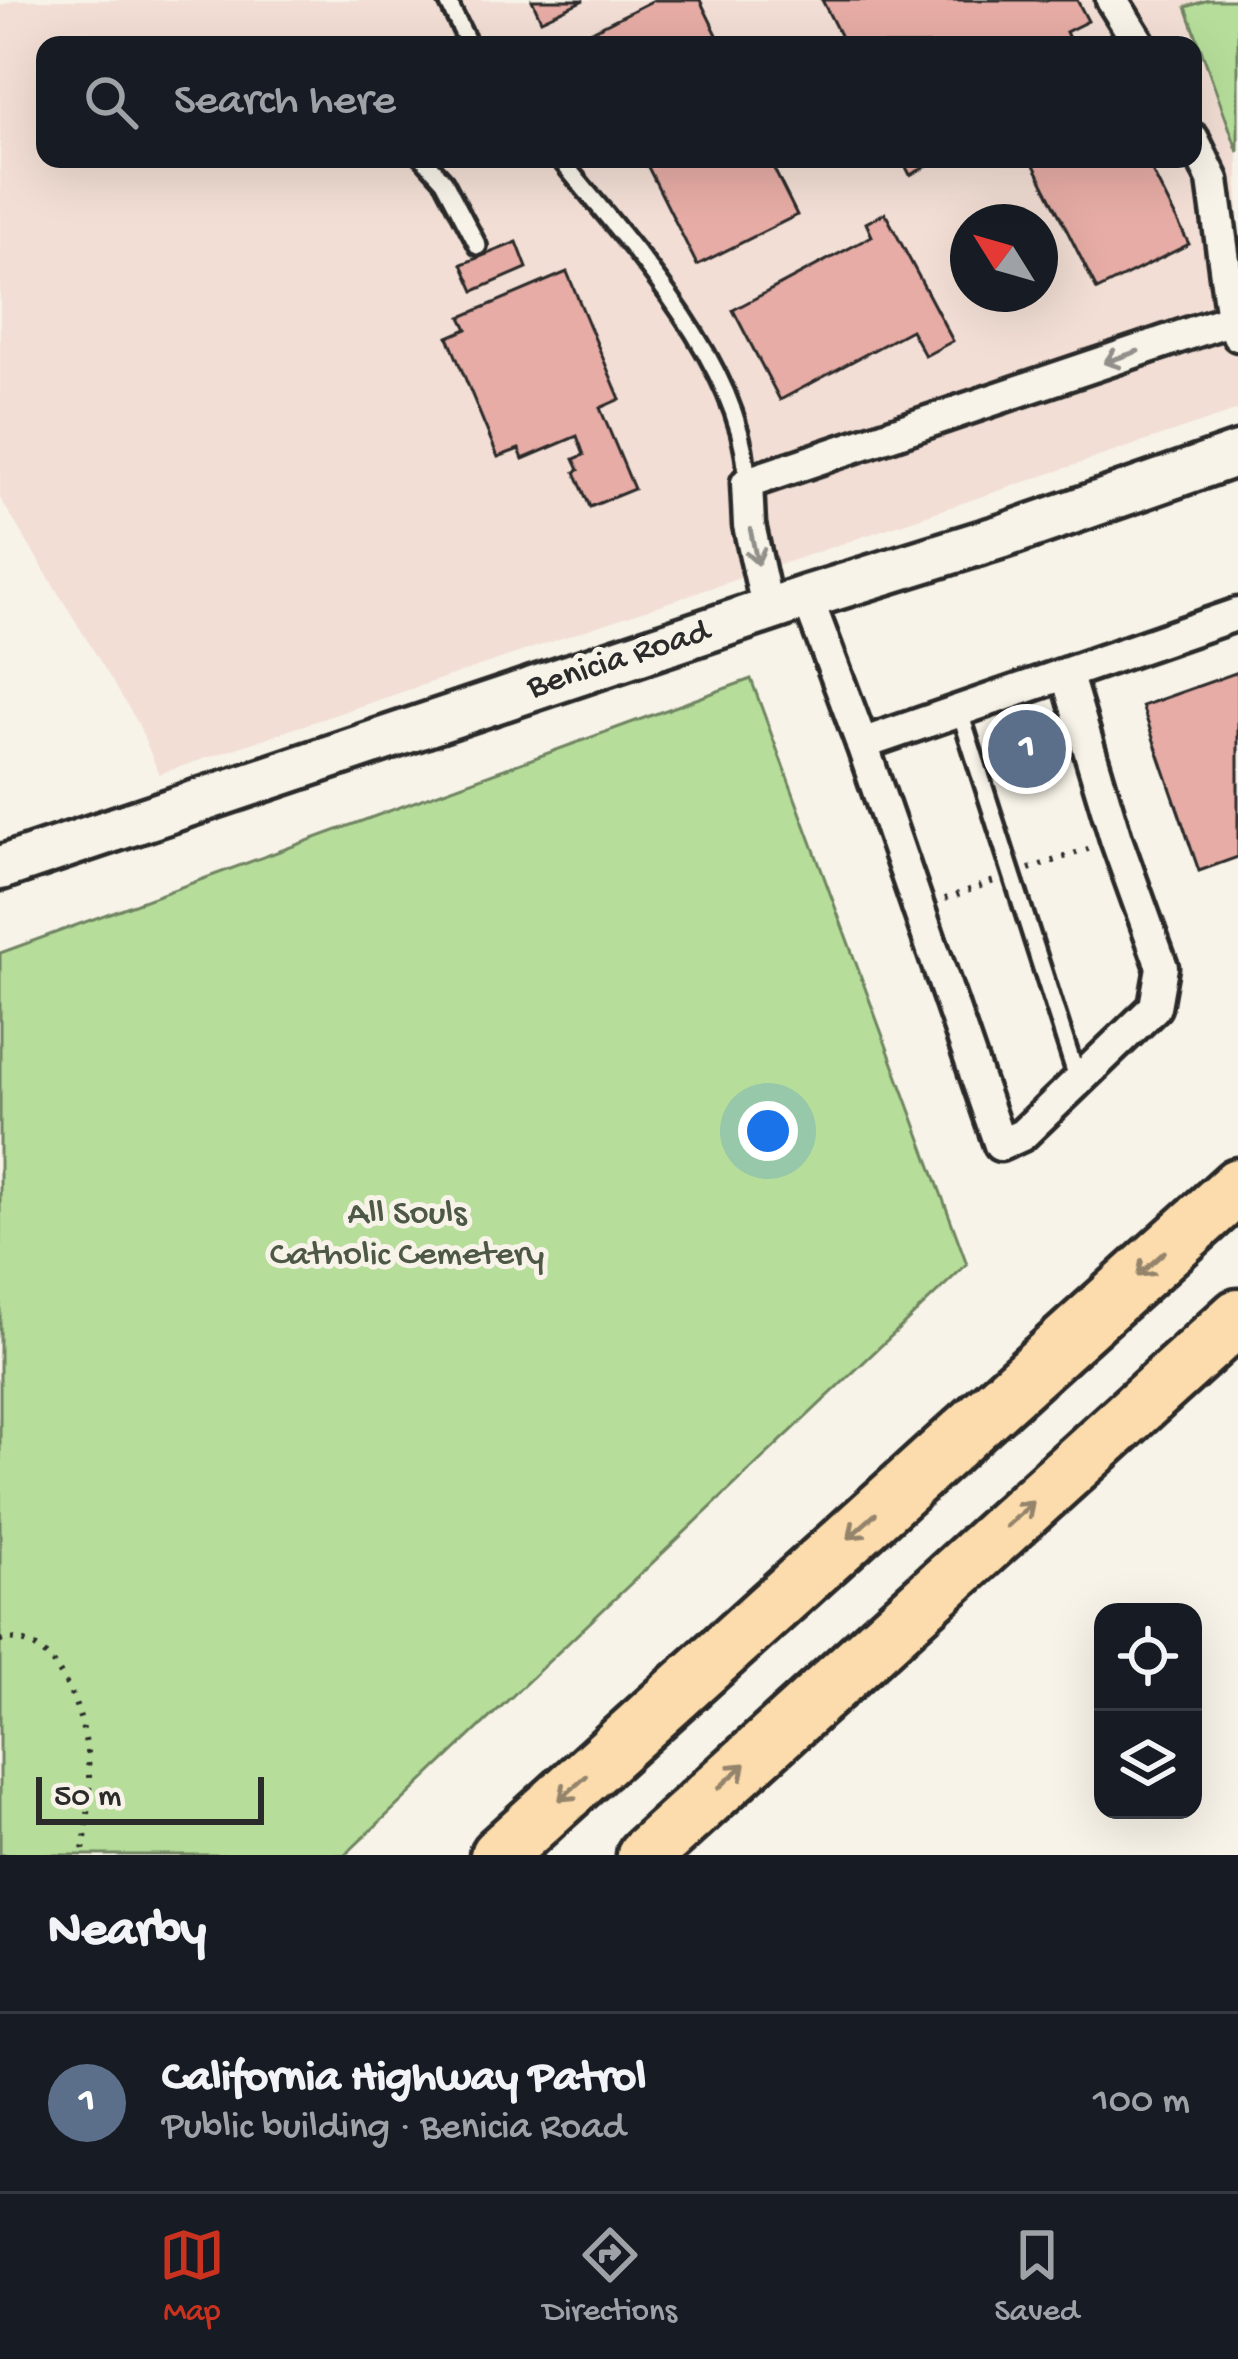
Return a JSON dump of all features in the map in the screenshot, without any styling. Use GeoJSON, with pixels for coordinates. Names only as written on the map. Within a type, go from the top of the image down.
{"type":"FeatureCollection","features":[{"type":"Feature","properties":{"kind":"highway"},"geometry":{"type":"LineString","coordinates":[[498,1855],[1238,1186]]}},
{"type":"Feature","properties":{"kind":"highway"},"geometry":{"type":"LineString","coordinates":[[645,1855],[1238,1317]]}},
{"type":"Feature","properties":{"kind":"main road","name":"Benicia Road"},"geometry":{"type":"LineString","coordinates":[[0,868],[1238,454]]}},
{"type":"Feature","properties":{"kind":"street"},"geometry":{"type":"LineString","coordinates":[[1112,0],[1134,36]]}},
{"type":"Feature","properties":{"kind":"street"},"geometry":{"type":"LineString","coordinates":[[1067,676],[1116,839],[1162,968],[1155,1007],[1022,1135],[1000,1145],[862,744],[749,524],[747,483],[1236,324],[1230,227],[1202,157]]}},
{"type":"Feature","properties":{"kind":"street"},"geometry":{"type":"LineString","coordinates":[[862,744],[1238,614]]}},
{"type":"Feature","properties":{"kind":"lane"},"geometry":{"type":"LineString","coordinates":[[447,0],[465,36]]}},
{"type":"Feature","properties":{"kind":"lane"},"geometry":{"type":"LineString","coordinates":[[432,168],[444,181],[478,246]]}},
{"type":"Feature","properties":{"kind":"lane"},"geometry":{"type":"LineString","coordinates":[[567,168],[653,274],[724,383],[746,449],[747,483]]}},
{"type":"Feature","properties":{"kind":"lane"},"geometry":{"type":"LineString","coordinates":[[960,712],[1078,1081]]}},
{"type":"Feature","properties":{"kind":"path"},"geometry":{"type":"LineString","coordinates":[[0,1641],[13,1637],[44,1651],[74,1693],[88,1752],[88,1815],[82,1855]]}},
{"type":"Feature","properties":{"kind":"shaded area"},"geometry":{"type":"Polygon","coordinates":[[[15,0],[1238,0],[1238,410],[159,774],[138,723],[0,498],[0,6],[15,0]]]}},
{"type":"Feature","properties":{"kind":"green space"},"geometry":{"type":"Polygon","coordinates":[[[1208,0],[1238,0],[1238,152],[1202,52],[1202,36],[1196,36],[1186,7],[1208,0]]]}},
{"type":"Feature","properties":{"kind":"green space","name":"All Souls Catholic Cemetery"},"geometry":{"type":"Polygon","coordinates":[[[751,679],[967,1264],[345,1855],[0,1855],[0,953],[751,679]]]}},
{"type":"Feature","properties":{"kind":"building"},"geometry":{"type":"Polygon","coordinates":[[[532,0],[584,0],[541,20],[532,0]]]}},
{"type":"Feature","properties":{"kind":"building"},"geometry":{"type":"Polygon","coordinates":[[[654,0],[700,0],[718,36],[582,36],[654,0]]]}},
{"type":"Feature","properties":{"kind":"building"},"geometry":{"type":"Polygon","coordinates":[[[822,0],[1077,0],[1088,21],[1066,32],[1068,36],[840,36],[822,0]]]}},
{"type":"Feature","properties":{"kind":"building"},"geometry":{"type":"Polygon","coordinates":[[[648,168],[774,168],[797,215],[697,265],[648,168]]]}},
{"type":"Feature","properties":{"kind":"building"},"geometry":{"type":"Polygon","coordinates":[[[1036,168],[1151,168],[1189,244],[1097,290],[1058,204],[1054,204],[1036,168]]]}},
{"type":"Feature","properties":{"kind":"building"},"geometry":{"type":"Polygon","coordinates":[[[885,213],[953,341],[925,356],[911,330],[780,400],[733,310],[872,236],[866,223],[885,213]]]}},
{"type":"Feature","properties":{"kind":"building"},"geometry":{"type":"Polygon","coordinates":[[[517,242],[527,268],[474,291],[462,264],[517,242]]]}},
{"type":"Feature","properties":{"kind":"building"},"geometry":{"type":"Polygon","coordinates":[[[567,272],[620,399],[600,408],[634,489],[590,507],[575,472],[579,470],[574,459],[584,455],[577,436],[523,459],[519,449],[498,457],[448,337],[467,329],[461,317],[567,272]]]}},
{"type":"Feature","properties":{"kind":"building"},"geometry":{"type":"Polygon","coordinates":[[[1238,672],[1238,857],[1199,871],[1142,706],[1238,672]]]}},
{"type":"Feature","properties":{"kind":"place","name":"California Highway Patrol"},"geometry":{"type":"Point","coordinates":[1027,749]}}]}
